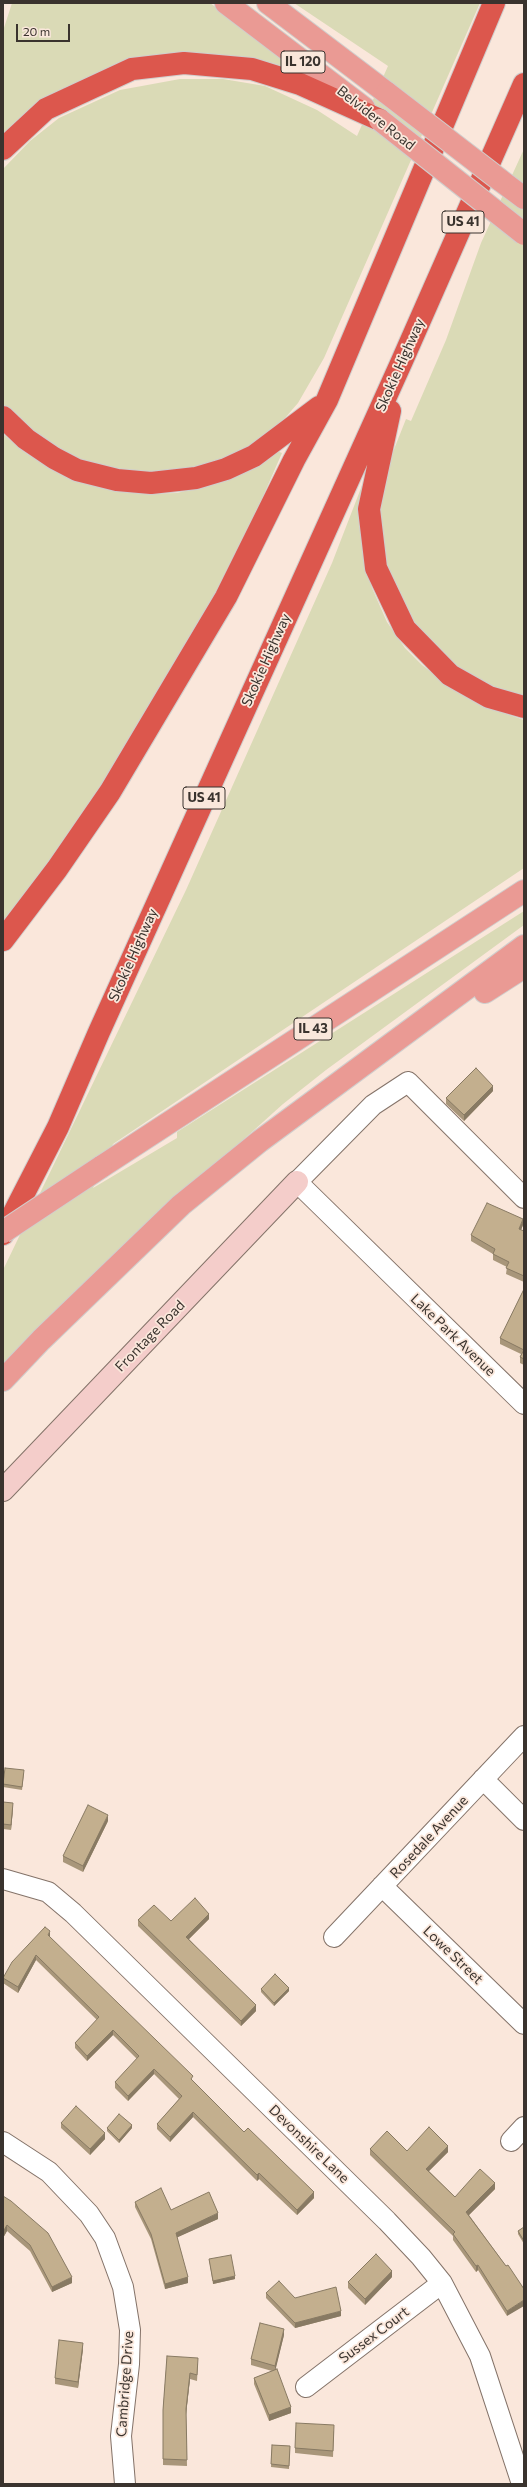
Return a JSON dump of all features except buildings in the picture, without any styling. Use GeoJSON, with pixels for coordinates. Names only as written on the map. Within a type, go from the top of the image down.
{"type":"FeatureCollection","features":[{"type":"Feature","properties":{"kind":"highway"},"geometry":{"type":"LineString","coordinates":[[3,940],[57,869],[122,771],[226,597],[294,460],[327,400],[494,3]]}},
{"type":"Feature","properties":{"kind":"highway"},"geometry":{"type":"LineString","coordinates":[[3,149],[46,109],[132,69],[184,63],[252,69],[300,84],[380,120]]}},
{"type":"Feature","properties":{"kind":"highway","name":"Skokie Highway"},"geometry":{"type":"LineString","coordinates":[[3,1233],[58,1127],[98,1032],[402,361],[524,84]]}},
{"type":"Feature","properties":{"kind":"highway"},"geometry":{"type":"LineString","coordinates":[[402,361],[369,509],[376,568],[405,629],[450,675],[489,697],[524,707]]}},
{"type":"Feature","properties":{"kind":"highway"},"geometry":{"type":"LineString","coordinates":[[3,417],[26,439],[54,458],[78,470],[117,480],[151,483],[196,478],[226,469],[254,456],[327,400]]}},
{"type":"Feature","properties":{"kind":"main road","name":"Belvidere Road"},"geometry":{"type":"LineString","coordinates":[[226,3],[380,120],[524,234]]}},
{"type":"Feature","properties":{"kind":"main road","name":"Belvidere Road"},"geometry":{"type":"LineString","coordinates":[[268,3],[524,198]]}},
{"type":"Feature","properties":{"kind":"main road"},"geometry":{"type":"LineString","coordinates":[[500,180],[524,190]]}},
{"type":"Feature","properties":{"kind":"main road","name":"IL 43"},"geometry":{"type":"LineString","coordinates":[[3,1233],[101,1167],[524,890]]}},
{"type":"Feature","properties":{"kind":"main road"},"geometry":{"type":"LineString","coordinates":[[3,1380],[181,1205],[242,1155],[524,946]]}},
{"type":"Feature","properties":{"kind":"main road"},"geometry":{"type":"LineString","coordinates":[[422,1021],[486,992],[524,967]]}},
{"type":"Feature","properties":{"kind":"street"},"geometry":{"type":"LineString","coordinates":[[297,1182],[373,1105],[408,1082],[524,1198]]}},
{"type":"Feature","properties":{"kind":"street","name":"Lake Park Avenue"},"geometry":{"type":"LineString","coordinates":[[297,1182],[524,1404]]}},
{"type":"Feature","properties":{"kind":"street","name":"Frontage Road"},"geometry":{"type":"LineString","coordinates":[[3,1490],[297,1182]]}},
{"type":"Feature","properties":{"kind":"street","name":"Rosedale Avenue"},"geometry":{"type":"LineString","coordinates":[[334,1938],[524,1736]]}},
{"type":"Feature","properties":{"kind":"street"},"geometry":{"type":"LineString","coordinates":[[483,1779],[524,1820]]}},
{"type":"Feature","properties":{"kind":"street","name":"Devonshire Lane"},"geometry":{"type":"LineString","coordinates":[[3,1879],[48,1892],[73,1913],[387,2221],[442,2283],[480,2356],[522,2484]]}},
{"type":"Feature","properties":{"kind":"street","name":"Lowe Street"},"geometry":{"type":"LineString","coordinates":[[382,1886],[524,2024]]}},
{"type":"Feature","properties":{"kind":"street","name":"Cambridge Drive"},"geometry":{"type":"LineString","coordinates":[[3,2142],[49,2172],[89,2214],[105,2238],[123,2287],[130,2330],[129,2364],[121,2436],[125,2484]]}},
{"type":"Feature","properties":{"kind":"street","name":"Sussex Court"},"geometry":{"type":"LineString","coordinates":[[306,2387],[442,2283]]}},
{"type":"Feature","properties":{"kind":"green space"},"geometry":{"type":"Polygon","coordinates":[[[12,3],[210,3],[315,81],[162,61],[3,142],[3,31],[12,3]]]}},
{"type":"Feature","properties":{"kind":"green space"},"geometry":{"type":"Polygon","coordinates":[[[294,3],[480,3],[324,358],[298,403],[285,418],[254,444],[211,466],[153,477],[80,463],[13,417],[3,405],[3,169],[30,141],[59,118],[120,90],[180,79],[223,79],[265,86],[317,110],[357,136],[388,66],[294,3]]]}},
{"type":"Feature","properties":{"kind":"green space"},"geometry":{"type":"Polygon","coordinates":[[[524,149],[524,701],[504,695],[450,665],[412,624],[391,580],[383,553],[380,524],[382,491],[389,462],[406,419],[411,421],[446,340],[481,243],[524,149]]]}},
{"type":"Feature","properties":{"kind":"green space"},"geometry":{"type":"Polygon","coordinates":[[[3,434],[27,454],[66,476],[91,485],[144,494],[177,493],[220,482],[277,451],[282,453],[236,558],[131,739],[78,821],[3,925],[3,434]]]}},
{"type":"Feature","properties":{"kind":"green space"},"geometry":{"type":"Polygon","coordinates":[[[380,439],[364,553],[372,588],[387,622],[405,648],[422,665],[452,688],[478,704],[524,720],[524,868],[113,1144],[93,1188],[177,1138],[177,1132],[524,911],[524,925],[326,1070],[283,1104],[94,1274],[33,1333],[3,1365],[3,1270],[186,890],[332,563],[380,439]]]}}]}
